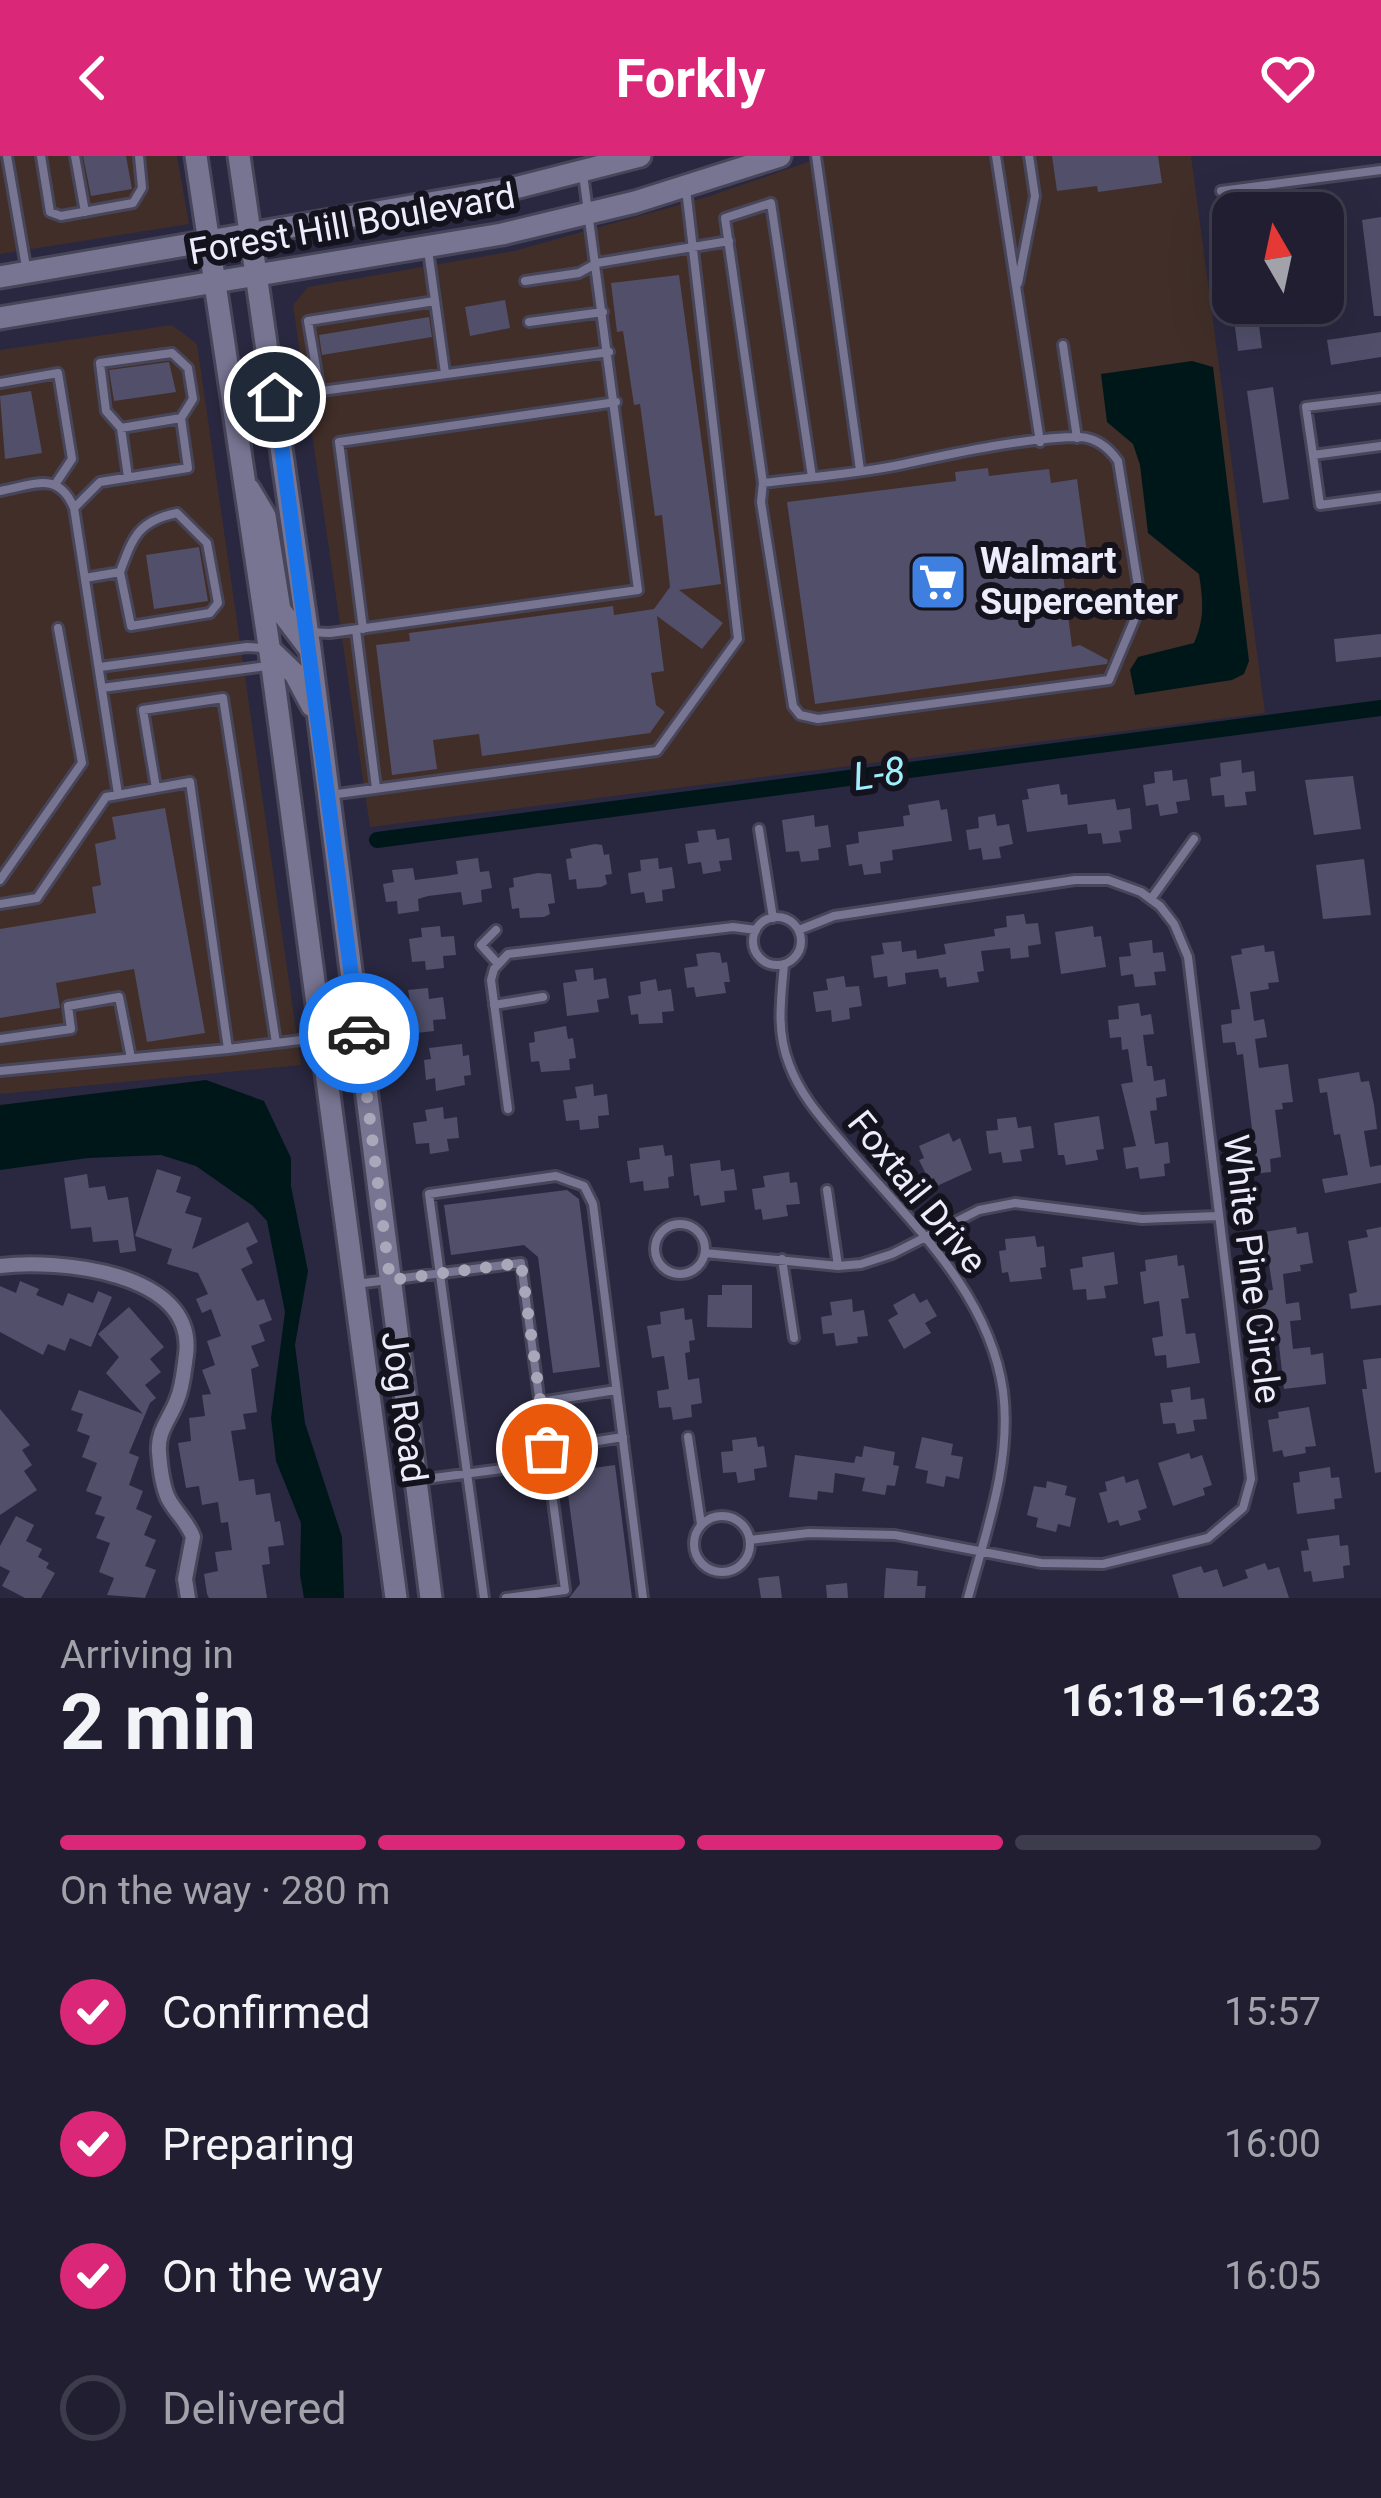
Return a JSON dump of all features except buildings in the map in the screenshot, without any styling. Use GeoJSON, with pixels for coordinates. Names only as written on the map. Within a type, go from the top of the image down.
{"type":"FeatureCollection","features":[{"type":"Feature","properties":{"kind":"main road","name":"Jog Road"},"geometry":{"type":"LineString","coordinates":[[196,156],[270,657],[396,1598]]}},
{"type":"Feature","properties":{"kind":"main road","name":"Jog Road"},"geometry":{"type":"LineString","coordinates":[[239,156],[308,640],[431,1598]]}},
{"type":"Feature","properties":{"kind":"main road","name":"Forest Hill Boulevard"},"geometry":{"type":"LineString","coordinates":[[0,277],[511,189],[640,156]]}},
{"type":"Feature","properties":{"kind":"main road"},"geometry":{"type":"LineString","coordinates":[[727,173],[760,156]]}},
{"type":"Feature","properties":{"kind":"main road","name":"Forest Hill Boulevard"},"geometry":{"type":"LineString","coordinates":[[0,317],[428,248],[590,213],[780,156]]}},
{"type":"Feature","properties":{"kind":"main road"},"geometry":{"type":"LineString","coordinates":[[242,478],[265,516],[280,610],[308,640]]}},
{"type":"Feature","properties":{"kind":"main road"},"geometry":{"type":"LineString","coordinates":[[270,657],[295,674],[318,717]]}},
{"type":"Feature","properties":{"kind":"street"},"geometry":{"type":"LineString","coordinates":[[0,1266],[40,1264],[108,1272],[163,1297],[177,1312],[186,1332],[187,1354],[178,1397],[161,1429],[159,1452],[169,1501],[193,1537],[185,1579],[188,1598]]}},
{"type":"Feature","properties":{"kind":"lane"},"geometry":{"type":"LineString","coordinates":[[7,156],[27,272]]}},
{"type":"Feature","properties":{"kind":"lane"},"geometry":{"type":"LineString","coordinates":[[41,156],[50,212],[61,216],[133,203],[142,188],[139,156]]}},
{"type":"Feature","properties":{"kind":"lane"},"geometry":{"type":"LineString","coordinates":[[75,156],[85,212]]}},
{"type":"Feature","properties":{"kind":"lane"},"geometry":{"type":"LineString","coordinates":[[816,156],[860,470]]}},
{"type":"Feature","properties":{"kind":"lane"},"geometry":{"type":"LineString","coordinates":[[996,156],[1040,442]]}},
{"type":"Feature","properties":{"kind":"lane"},"geometry":{"type":"LineString","coordinates":[[1018,285],[1035,196],[1029,156]]}},
{"type":"Feature","properties":{"kind":"lane"},"geometry":{"type":"LineString","coordinates":[[1222,190],[1381,170]]}},
{"type":"Feature","properties":{"kind":"lane"},"geometry":{"type":"LineString","coordinates":[[308,640],[638,590],[583,172]]}},
{"type":"Feature","properties":{"kind":"lane"},"geometry":{"type":"LineString","coordinates":[[328,795],[657,751],[738,639],[685,186]]}},
{"type":"Feature","properties":{"kind":"lane"},"geometry":{"type":"LineString","coordinates":[[764,483],[812,477],[860,470],[1040,442],[1096,441],[1118,461],[1142,604],[1109,680],[818,719],[800,715],[793,706],[725,218],[771,203],[812,477]]}},
{"type":"Feature","properties":{"kind":"lane"},"geometry":{"type":"LineString","coordinates":[[525,281],[579,273],[597,263],[729,241]]}},
{"type":"Feature","properties":{"kind":"lane"},"geometry":{"type":"LineString","coordinates":[[428,248],[445,374]]}},
{"type":"Feature","properties":{"kind":"lane"},"geometry":{"type":"LineString","coordinates":[[320,391],[308,321],[435,301]]}},
{"type":"Feature","properties":{"kind":"lane"},"geometry":{"type":"LineString","coordinates":[[529,322],[604,312]]}},
{"type":"Feature","properties":{"kind":"lane"},"geometry":{"type":"LineString","coordinates":[[1063,345],[1077,438]]}},
{"type":"Feature","properties":{"kind":"lane"},"geometry":{"type":"LineString","coordinates":[[275,397],[609,352]]}},
{"type":"Feature","properties":{"kind":"lane"},"geometry":{"type":"LineString","coordinates":[[74,508],[100,482],[188,468],[182,418],[193,399],[188,368],[172,353],[100,363],[106,411],[121,428],[128,477]]}},
{"type":"Feature","properties":{"kind":"lane"},"geometry":{"type":"LineString","coordinates":[[0,383],[58,373],[72,459],[56,483]]}},
{"type":"Feature","properties":{"kind":"lane"},"geometry":{"type":"LineString","coordinates":[[1381,398],[1306,407],[1320,505],[1381,497]]}},
{"type":"Feature","properties":{"kind":"lane"},"geometry":{"type":"LineString","coordinates":[[376,788],[339,442],[616,402]]}},
{"type":"Feature","properties":{"kind":"lane"},"geometry":{"type":"LineString","coordinates":[[121,428],[182,418]]}},
{"type":"Feature","properties":{"kind":"lane"},"geometry":{"type":"LineString","coordinates":[[1313,455],[1381,446]]}},
{"type":"Feature","properties":{"kind":"lane"},"geometry":{"type":"LineString","coordinates":[[0,491],[56,483],[66,490],[74,508],[118,794]]}},
{"type":"Feature","properties":{"kind":"lane"},"geometry":{"type":"LineString","coordinates":[[177,513],[207,543],[218,603],[209,614],[131,626],[120,572],[142,527],[152,518],[177,513]]}},
{"type":"Feature","properties":{"kind":"lane"},"geometry":{"type":"LineString","coordinates":[[85,578],[120,572]]}},
{"type":"Feature","properties":{"kind":"lane"},"geometry":{"type":"LineString","coordinates":[[0,880],[82,763],[58,628]]}},
{"type":"Feature","properties":{"kind":"lane"},"geometry":{"type":"LineString","coordinates":[[100,667],[247,647],[270,657]]}},
{"type":"Feature","properties":{"kind":"lane"},"geometry":{"type":"LineString","coordinates":[[103,688],[270,657]]}},
{"type":"Feature","properties":{"kind":"lane"},"geometry":{"type":"LineString","coordinates":[[156,788],[143,710],[223,698],[276,1043]]}},
{"type":"Feature","properties":{"kind":"lane"},"geometry":{"type":"LineString","coordinates":[[0,904],[37,898],[106,797],[190,782],[228,1049]]}},
{"type":"Feature","properties":{"kind":"lane"},"geometry":{"type":"LineString","coordinates":[[759,830],[772,918]]}},
{"type":"Feature","properties":{"kind":"lane"},"geometry":{"type":"LineString","coordinates":[[799,930],[834,916],[1075,880],[1120,883],[1151,898],[1194,839]]}},
{"type":"Feature","properties":{"kind":"lane","name":"White Pine Circle"},"geometry":{"type":"LineString","coordinates":[[750,1540],[895,1535],[1016,1560],[1078,1565],[1139,1558],[1208,1538],[1243,1508],[1251,1479],[1188,956],[1174,924],[1151,898]]}},
{"type":"Feature","properties":{"kind":"lane"},"geometry":{"type":"LineString","coordinates":[[508,1109],[491,980],[498,964],[518,951],[733,927],[755,930],[772,918],[784,918],[799,930],[800,950],[784,965],[768,964],[757,954],[755,930]]}},
{"type":"Feature","properties":{"kind":"lane"},"geometry":{"type":"LineString","coordinates":[[496,930],[481,945],[498,964]]}},
{"type":"Feature","properties":{"kind":"lane","name":"Foxtail Drive"},"geometry":{"type":"LineString","coordinates":[[784,965],[779,1017],[799,1086],[974,1306],[996,1358],[1003,1390],[1004,1446],[968,1598]]}},
{"type":"Feature","properties":{"kind":"lane"},"geometry":{"type":"LineString","coordinates":[[0,1039],[71,1029],[68,1006],[119,997],[131,1058]]}},
{"type":"Feature","properties":{"kind":"lane"},"geometry":{"type":"LineString","coordinates":[[494,1005],[543,997]]}},
{"type":"Feature","properties":{"kind":"lane"},"geometry":{"type":"LineString","coordinates":[[0,1071],[322,1037]]}},
{"type":"Feature","properties":{"kind":"lane"},"geometry":{"type":"LineString","coordinates":[[484,1598],[429,1193],[556,1176],[584,1186],[593,1204],[643,1598]]}},
{"type":"Feature","properties":{"kind":"lane"},"geometry":{"type":"LineString","coordinates":[[827,1190],[838,1266]]}},
{"type":"Feature","properties":{"kind":"lane"},"geometry":{"type":"LineString","coordinates":[[705,1253],[838,1266],[872,1262],[979,1210],[1015,1203],[1142,1219],[1217,1216]]}},
{"type":"Feature","properties":{"kind":"lane"},"geometry":{"type":"LineString","coordinates":[[684,1225],[703,1238],[705,1253],[691,1271],[676,1274],[662,1266],[656,1245],[663,1232],[684,1225]]}},
{"type":"Feature","properties":{"kind":"lane"},"geometry":{"type":"LineString","coordinates":[[782,1259],[794,1338]]}},
{"type":"Feature","properties":{"kind":"lane"},"geometry":{"type":"LineString","coordinates":[[355,1285],[521,1263],[565,1590],[506,1598]]}},
{"type":"Feature","properties":{"kind":"lane"},"geometry":{"type":"LineString","coordinates":[[540,1402],[617,1390]]}},
{"type":"Feature","properties":{"kind":"lane"},"geometry":{"type":"LineString","coordinates":[[547,1449],[623,1437]]}},
{"type":"Feature","properties":{"kind":"lane"},"geometry":{"type":"LineString","coordinates":[[688,1437],[702,1525],[694,1547],[700,1561],[714,1570],[736,1567],[747,1556],[750,1540],[744,1526],[731,1517],[715,1517],[702,1525]]}},
{"type":"Feature","properties":{"kind":"lane"},"geometry":{"type":"LineString","coordinates":[[416,1480],[549,1463]]}},
{"type":"Feature","properties":{"kind":"shaded area"},"geometry":{"type":"Polygon","coordinates":[[[0,156],[177,156],[189,224],[0,254],[0,156]]]}},
{"type":"Feature","properties":{"kind":"shaded area"},"geometry":{"type":"Polygon","coordinates":[[[825,156],[1191,156],[1265,713],[370,827],[293,305],[308,287],[514,251],[707,197],[825,156]]]}},
{"type":"Feature","properties":{"kind":"shaded area"},"geometry":{"type":"Polygon","coordinates":[[[172,325],[197,344],[301,1065],[0,1094],[0,350],[172,325]]]}},
{"type":"Feature","properties":{"kind":"shaded area"},"geometry":{"type":"Polygon","coordinates":[[[1192,361],[1213,367],[1249,661],[1244,674],[1232,680],[1135,695],[1130,670],[1138,657],[1194,643],[1201,617],[1199,574],[1148,533],[1140,465],[1133,444],[1107,422],[1101,374],[1192,361]]]}},
{"type":"Feature","properties":{"kind":"shaded area"},"geometry":{"type":"Polygon","coordinates":[[[206,1080],[264,1101],[291,1158],[291,1186],[308,1271],[295,1345],[305,1423],[342,1537],[344,1598],[304,1598],[301,1523],[276,1461],[271,1418],[285,1312],[267,1221],[196,1166],[161,1155],[88,1158],[0,1170],[0,1105],[206,1080]]]}},
{"type":"Feature","properties":{"kind":"waterway","name":"L-8"},"geometry":{"type":"LineString","coordinates":[[377,840],[1381,708]]}},
{"type":"Feature","properties":{"kind":"way so far"},"geometry":{"type":"LineString","coordinates":[[359,1033],[390,1280],[521,1263],[547,1449]]}},
{"type":"Feature","properties":{"kind":"place","name":"Walmart Supercenter"},"geometry":{"type":"Point","coordinates":[938,582]}},
{"type":"Feature","properties":{"kind":"route"},"geometry":{"type":"LineString","coordinates":[[275,397],[359,1033]]}}]}
